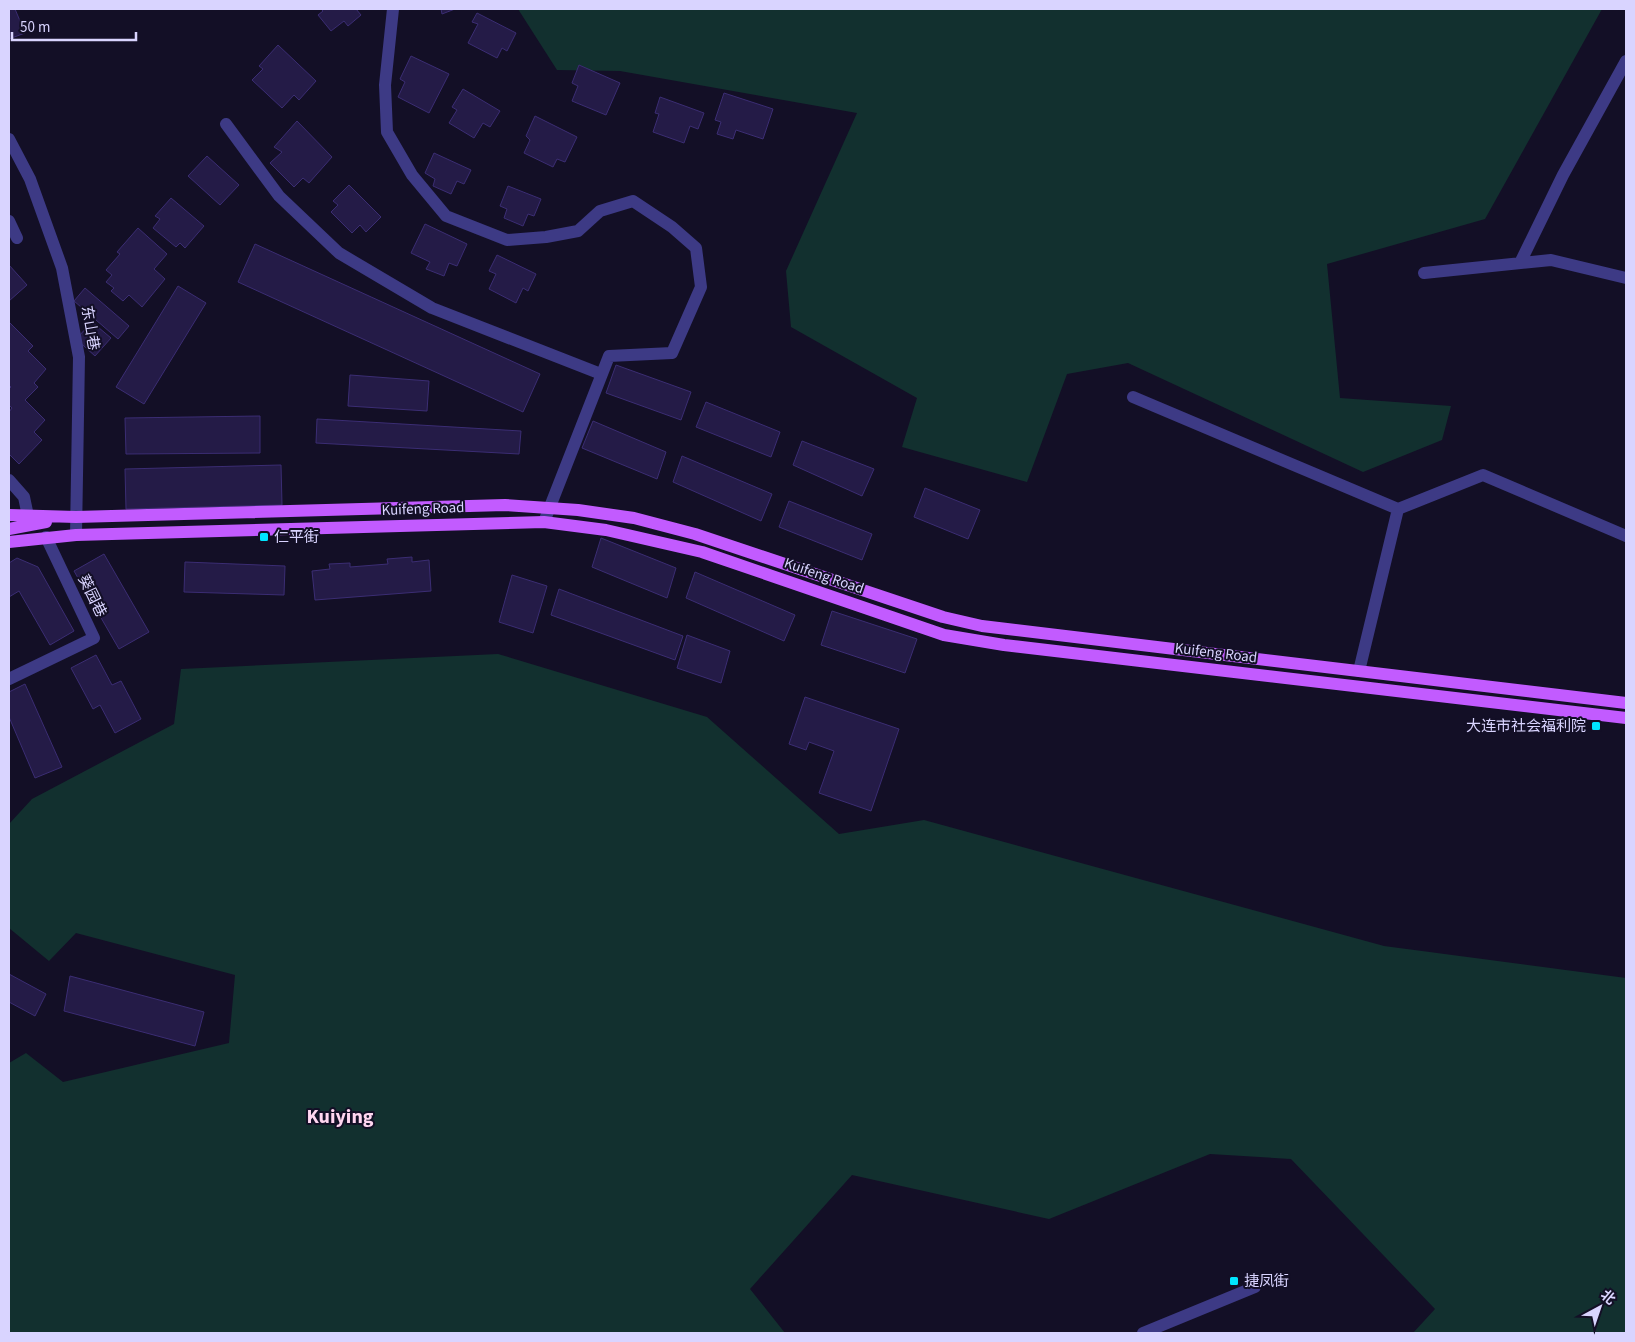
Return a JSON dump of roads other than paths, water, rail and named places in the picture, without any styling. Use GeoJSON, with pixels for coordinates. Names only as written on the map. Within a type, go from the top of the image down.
{"type":"FeatureCollection","features":[{"type":"Feature","properties":{"kind":"main road","name":"Kuifeng Road"},"geometry":{"type":"LineString","coordinates":[[9,515],[76,517],[505,505],[578,510],[634,518],[695,534],[942,617],[982,626],[1626,703]]}},
{"type":"Feature","properties":{"kind":"main road"},"geometry":{"type":"LineString","coordinates":[[9,529],[76,517]]}},
{"type":"Feature","properties":{"kind":"main road","name":"Kuifeng Road"},"geometry":{"type":"LineString","coordinates":[[9,542],[76,535],[544,522],[606,530],[702,552],[944,635],[1004,645],[1626,718]]}},
{"type":"Feature","properties":{"kind":"main road"},"geometry":{"type":"LineString","coordinates":[[9,529],[76,535]]}},
{"type":"Feature","properties":{"kind":"street"},"geometry":{"type":"LineString","coordinates":[[393,9],[385,85],[387,132],[412,175],[446,216],[507,240],[546,237],[578,231],[600,211],[633,201],[672,227],[696,248],[701,287],[672,353],[609,356],[544,522]]}},
{"type":"Feature","properties":{"kind":"street"},"geometry":{"type":"LineString","coordinates":[[1520,263],[1563,175],[1626,62]]}},
{"type":"Feature","properties":{"kind":"street"},"geometry":{"type":"LineString","coordinates":[[226,124],[278,196],[339,253],[432,308],[601,374]]}},
{"type":"Feature","properties":{"kind":"street","name":"东山巷"},"geometry":{"type":"LineString","coordinates":[[9,139],[30,179],[62,268],[79,357],[76,535]]}},
{"type":"Feature","properties":{"kind":"street"},"geometry":{"type":"LineString","coordinates":[[9,221],[16,238]]}},
{"type":"Feature","properties":{"kind":"street"},"geometry":{"type":"LineString","coordinates":[[1424,273],[1551,260],[1626,278]]}},
{"type":"Feature","properties":{"kind":"street"},"geometry":{"type":"LineString","coordinates":[[1133,397],[1398,508],[1483,475],[1626,536]]}},
{"type":"Feature","properties":{"kind":"street"},"geometry":{"type":"LineString","coordinates":[[9,480],[24,497],[28,516]]}},
{"type":"Feature","properties":{"kind":"street"},"geometry":{"type":"LineString","coordinates":[[1359,671],[1398,508]]}},
{"type":"Feature","properties":{"kind":"street","name":"葵园巷"},"geometry":{"type":"LineString","coordinates":[[9,679],[94,638],[46,537]]}},
{"type":"Feature","properties":{"kind":"street"},"geometry":{"type":"LineString","coordinates":[[1143,1333],[1255,1287]]}},
{"type":"Feature","properties":{"kind":"place","name":"仁平街"},"geometry":{"type":"Point","coordinates":[264,537]}},
{"type":"Feature","properties":{"kind":"place","name":"大连市社会福利院"},"geometry":{"type":"Point","coordinates":[1596,726]}},
{"type":"Feature","properties":{"kind":"place","name":"捷凤街"},"geometry":{"type":"Point","coordinates":[1234,1281]}},
{"type":"Feature","properties":{"kind":"district","name":"Kuiying"},"geometry":{"type":"Point","coordinates":[340,1117]}}]}
